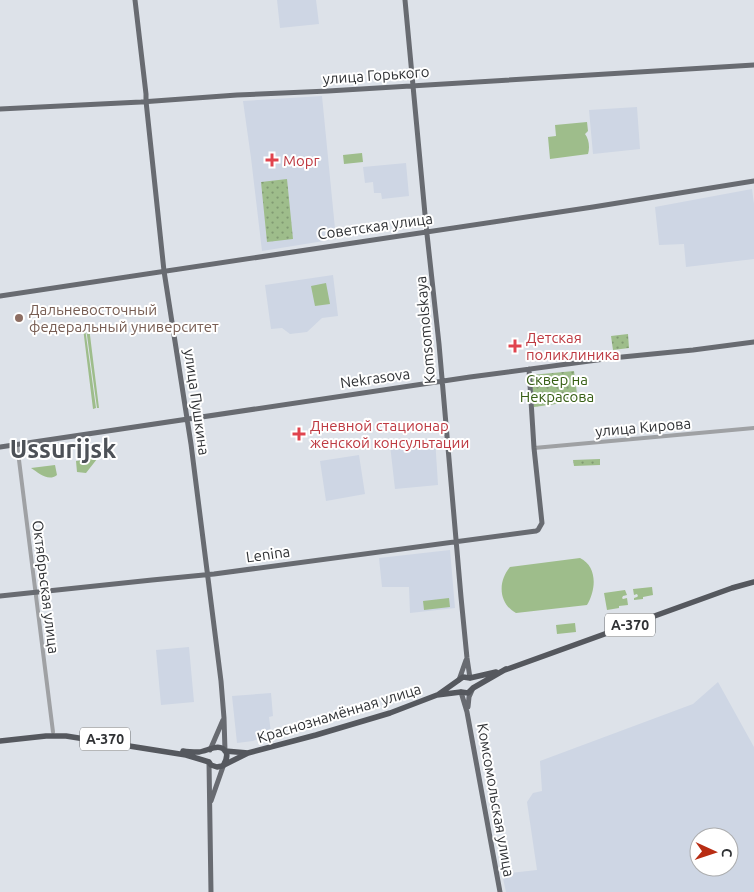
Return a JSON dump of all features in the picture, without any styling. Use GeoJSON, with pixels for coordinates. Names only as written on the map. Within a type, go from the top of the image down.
{"type":"FeatureCollection","features":[{"type":"Feature","properties":{"kind":"highway","name":"А-370"},"geometry":{"type":"LineString","coordinates":[[459,680],[466,677],[488,675],[754,582]]}},
{"type":"Feature","properties":{"kind":"highway","name":"А-370"},"geometry":{"type":"LineString","coordinates":[[461,692],[468,693],[473,688],[506,669]]}},
{"type":"Feature","properties":{"kind":"highway"},"geometry":{"type":"LineString","coordinates":[[470,678],[473,688]]}},
{"type":"Feature","properties":{"kind":"highway"},"geometry":{"type":"LineString","coordinates":[[459,680],[458,688],[461,692]]}},
{"type":"Feature","properties":{"kind":"highway","name":"Краснознамённая улица"},"geometry":{"type":"LineString","coordinates":[[224,764],[248,753],[390,714],[437,695],[459,680]]}},
{"type":"Feature","properties":{"kind":"highway","name":"Краснознамённая улица"},"geometry":{"type":"LineString","coordinates":[[437,695],[461,692]]}},
{"type":"Feature","properties":{"kind":"highway","name":"А-370"},"geometry":{"type":"LineString","coordinates":[[0,739],[53,732],[187,752],[199,752],[218,747],[223,748],[225,751]]}},
{"type":"Feature","properties":{"kind":"highway","name":"А-370"},"geometry":{"type":"LineString","coordinates":[[0,739],[66,736],[186,755],[208,762],[216,767],[224,764]]}},
{"type":"Feature","properties":{"kind":"highway"},"geometry":{"type":"LineString","coordinates":[[208,762],[207,756],[210,750]]}},
{"type":"Feature","properties":{"kind":"highway"},"geometry":{"type":"LineString","coordinates":[[224,764],[227,757],[225,751]]}},
{"type":"Feature","properties":{"kind":"highway","name":"Краснознамённая улица"},"geometry":{"type":"LineString","coordinates":[[225,751],[248,753]]}},
{"type":"Feature","properties":{"kind":"main road","name":"улица Пушкина"},"geometry":{"type":"LineString","coordinates":[[135,0],[164,271],[187,419],[207,575],[224,718],[225,751]]}},
{"type":"Feature","properties":{"kind":"main road","name":"Komsomolskaya"},"geometry":{"type":"LineString","coordinates":[[405,0],[438,328],[466,658]]}},
{"type":"Feature","properties":{"kind":"main road","name":"улица Горького"},"geometry":{"type":"LineString","coordinates":[[0,109],[754,64]]}},
{"type":"Feature","properties":{"kind":"main road","name":"Советская улица"},"geometry":{"type":"LineString","coordinates":[[0,296],[754,181]]}},
{"type":"Feature","properties":{"kind":"main road","name":"Nekrasova"},"geometry":{"type":"LineString","coordinates":[[0,447],[442,381],[612,358],[754,342]]}},
{"type":"Feature","properties":{"kind":"main road"},"geometry":{"type":"LineString","coordinates":[[529,369],[534,448]]}},
{"type":"Feature","properties":{"kind":"main road","name":"Lenina"},"geometry":{"type":"LineString","coordinates":[[0,596],[207,575],[532,532],[538,530],[542,523],[534,448]]}},
{"type":"Feature","properties":{"kind":"main road"},"geometry":{"type":"LineString","coordinates":[[466,658],[470,678]]}},
{"type":"Feature","properties":{"kind":"main road"},"geometry":{"type":"LineString","coordinates":[[459,680],[466,658]]}},
{"type":"Feature","properties":{"kind":"main road","name":"Комсомольская улица"},"geometry":{"type":"LineString","coordinates":[[467,712],[469,697],[473,688]]}},
{"type":"Feature","properties":{"kind":"main road","name":"Комсомольская улица"},"geometry":{"type":"LineString","coordinates":[[461,692],[465,700],[500,892]]}},
{"type":"Feature","properties":{"kind":"main road"},"geometry":{"type":"LineString","coordinates":[[210,750],[224,718]]}},
{"type":"Feature","properties":{"kind":"main road"},"geometry":{"type":"LineString","coordinates":[[208,762],[210,892]]}},
{"type":"Feature","properties":{"kind":"main road"},"geometry":{"type":"LineString","coordinates":[[209,806],[224,764]]}},
{"type":"Feature","properties":{"kind":"street","name":"улица Кирова"},"geometry":{"type":"LineString","coordinates":[[534,448],[754,428]]}},
{"type":"Feature","properties":{"kind":"street","name":"Октябрьская улица"},"geometry":{"type":"LineString","coordinates":[[17,444],[53,732]]}},
{"type":"Feature","properties":{"kind":"shaded area"},"geometry":{"type":"Polygon","coordinates":[[[277,0],[316,0],[319,24],[280,28],[277,0]]]}},
{"type":"Feature","properties":{"kind":"shaded area"},"geometry":{"type":"Polygon","coordinates":[[[322,96],[336,239],[262,251],[243,101],[322,96]]]}},
{"type":"Feature","properties":{"kind":"shaded area"},"geometry":{"type":"Polygon","coordinates":[[[637,107],[640,149],[593,154],[589,110],[637,107]]]}},
{"type":"Feature","properties":{"kind":"shaded area"},"geometry":{"type":"Polygon","coordinates":[[[406,163],[409,196],[382,199],[381,193],[374,193],[373,182],[365,183],[363,167],[406,163]]]}},
{"type":"Feature","properties":{"kind":"shaded area"},"geometry":{"type":"Polygon","coordinates":[[[752,189],[754,204],[754,259],[686,267],[684,244],[659,245],[655,207],[752,189]]]}},
{"type":"Feature","properties":{"kind":"shaded area"},"geometry":{"type":"Polygon","coordinates":[[[333,275],[338,316],[322,318],[307,332],[290,334],[282,328],[271,329],[265,285],[333,275]]]}},
{"type":"Feature","properties":{"kind":"shaded area"},"geometry":{"type":"Polygon","coordinates":[[[435,438],[438,485],[395,489],[390,445],[435,438]]]}},
{"type":"Feature","properties":{"kind":"shaded area"},"geometry":{"type":"Polygon","coordinates":[[[359,455],[365,494],[326,501],[320,461],[359,455]]]}},
{"type":"Feature","properties":{"kind":"shaded area"},"geometry":{"type":"Polygon","coordinates":[[[450,550],[455,608],[410,613],[409,587],[382,587],[379,558],[450,550]]]}},
{"type":"Feature","properties":{"kind":"shaded area"},"geometry":{"type":"Polygon","coordinates":[[[189,647],[194,702],[161,705],[156,650],[189,647]]]}},
{"type":"Feature","properties":{"kind":"shaded area"},"geometry":{"type":"Polygon","coordinates":[[[718,682],[754,747],[754,892],[506,892],[502,874],[537,870],[527,802],[533,793],[542,791],[540,761],[693,704],[718,682]]]}},
{"type":"Feature","properties":{"kind":"shaded area"},"geometry":{"type":"Polygon","coordinates":[[[271,693],[273,716],[269,717],[271,733],[253,741],[237,743],[232,696],[271,693]]]}},
{"type":"Feature","properties":{"kind":"green space"},"geometry":{"type":"Polygon","coordinates":[[[587,122],[588,131],[585,134],[589,144],[588,154],[550,159],[548,137],[556,136],[555,125],[587,122]]]}},
{"type":"Feature","properties":{"kind":"green space"},"geometry":{"type":"Polygon","coordinates":[[[362,153],[363,162],[344,164],[343,155],[362,153]]]}},
{"type":"Feature","properties":{"kind":"green space"},"geometry":{"type":"Polygon","coordinates":[[[287,179],[293,239],[267,242],[261,182],[287,179]]]}},
{"type":"Feature","properties":{"kind":"green space"},"geometry":{"type":"Polygon","coordinates":[[[326,283],[330,304],[315,306],[311,286],[326,283]]]}},
{"type":"Feature","properties":{"kind":"green space"},"geometry":{"type":"Polygon","coordinates":[[[89,327],[99,408],[97,408],[86,328],[89,327]]]}},
{"type":"Feature","properties":{"kind":"green space"},"geometry":{"type":"Polygon","coordinates":[[[83,328],[85,328],[96,408],[93,409],[83,328]]]}},
{"type":"Feature","properties":{"kind":"green space"},"geometry":{"type":"Polygon","coordinates":[[[628,334],[629,348],[613,350],[611,336],[628,334]]]}},
{"type":"Feature","properties":{"kind":"green space","name":"Сквер на Некрасова"},"geometry":{"type":"Polygon","coordinates":[[[574,371],[578,401],[534,407],[531,375],[574,371]]]}},
{"type":"Feature","properties":{"kind":"green space"},"geometry":{"type":"Polygon","coordinates":[[[97,458],[86,473],[77,472],[76,461],[97,458]]]}},
{"type":"Feature","properties":{"kind":"green space"},"geometry":{"type":"Polygon","coordinates":[[[600,459],[600,465],[574,466],[573,460],[600,459]]]}},
{"type":"Feature","properties":{"kind":"green space"},"geometry":{"type":"Polygon","coordinates":[[[55,465],[57,475],[50,478],[31,468],[55,465]]]}},
{"type":"Feature","properties":{"kind":"green space"},"geometry":{"type":"Polygon","coordinates":[[[580,558],[590,567],[594,579],[592,593],[587,605],[516,613],[506,604],[503,598],[502,585],[503,579],[510,567],[580,558]]]}},
{"type":"Feature","properties":{"kind":"green space"},"geometry":{"type":"Polygon","coordinates":[[[652,587],[653,595],[634,600],[638,596],[637,594],[634,595],[633,589],[652,587]]]}},
{"type":"Feature","properties":{"kind":"green space"},"geometry":{"type":"Polygon","coordinates":[[[625,590],[627,595],[622,598],[627,598],[628,605],[607,610],[604,593],[625,590]]]}},
{"type":"Feature","properties":{"kind":"green space"},"geometry":{"type":"Polygon","coordinates":[[[449,598],[450,607],[424,610],[423,601],[449,598]]]}},
{"type":"Feature","properties":{"kind":"green space"},"geometry":{"type":"Polygon","coordinates":[[[575,623],[576,632],[557,634],[556,625],[575,623]]]}},
{"type":"Feature","properties":{"kind":"place","name":"Морг"},"geometry":{"type":"Point","coordinates":[272,160]}},
{"type":"Feature","properties":{"kind":"place","name":"Дальневосточный федеральный университет"},"geometry":{"type":"Point","coordinates":[19,318]}},
{"type":"Feature","properties":{"kind":"place","name":"Детская поликлиника"},"geometry":{"type":"Point","coordinates":[515,346]}},
{"type":"Feature","properties":{"kind":"place","name":"Дневной стационар женской консультации"},"geometry":{"type":"Point","coordinates":[299,434]}},
{"type":"Feature","properties":{"kind":"district","name":"Ussurijsk"},"geometry":{"type":"Point","coordinates":[63,449]}}]}
